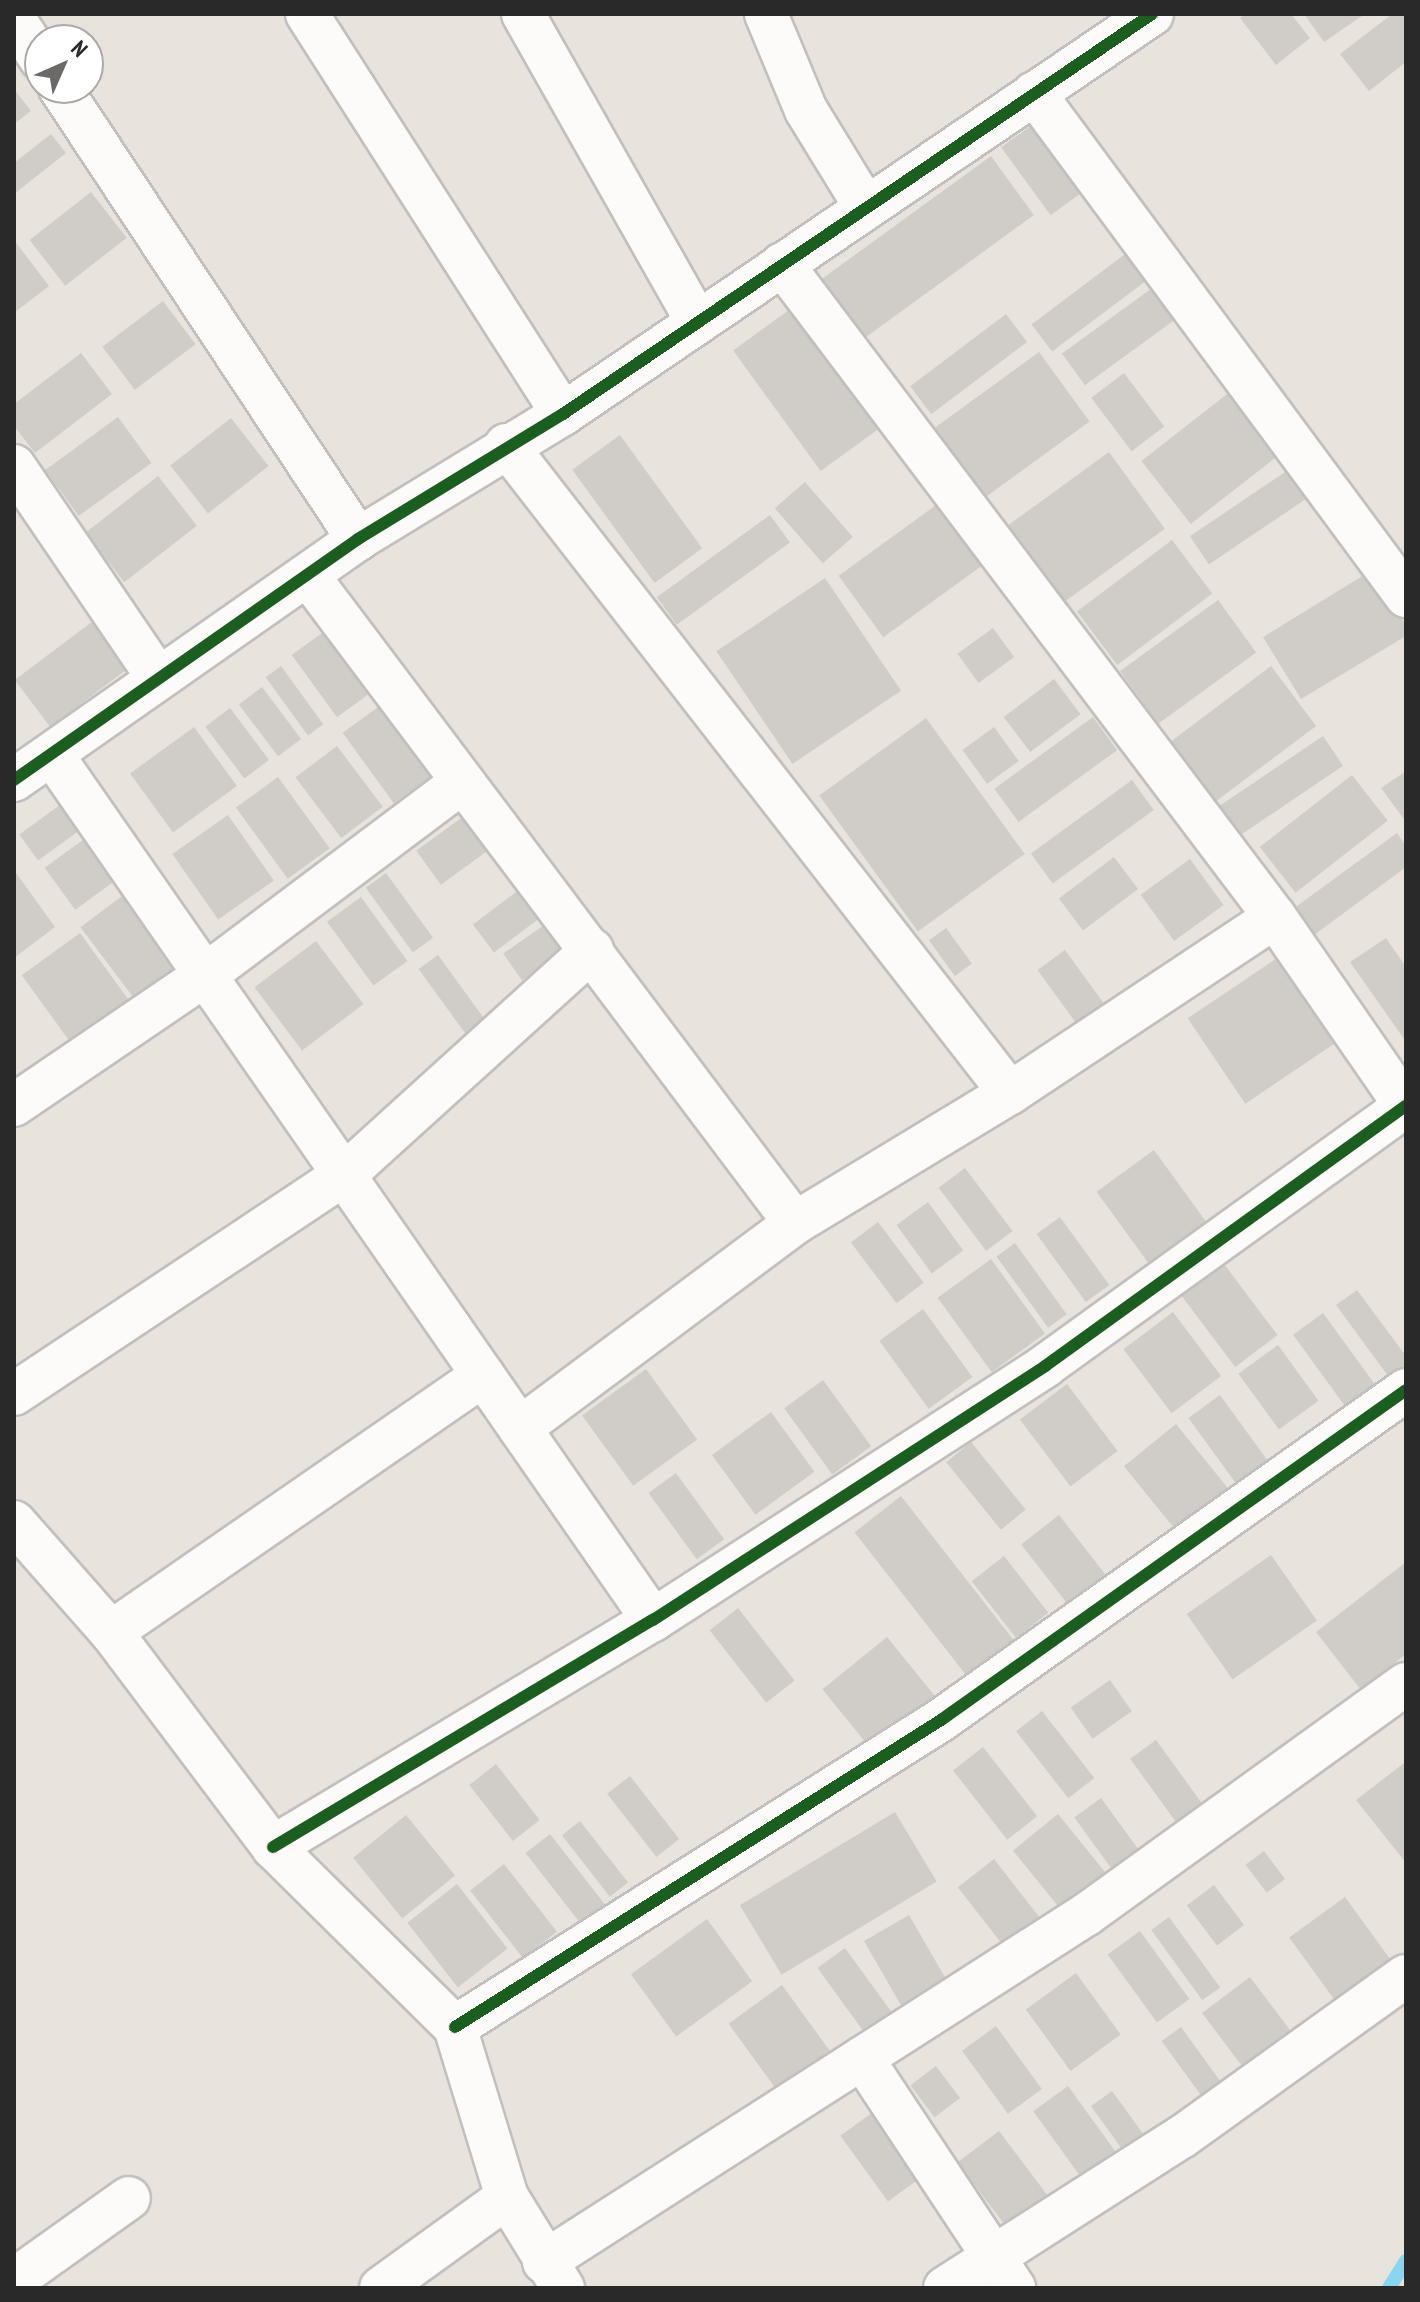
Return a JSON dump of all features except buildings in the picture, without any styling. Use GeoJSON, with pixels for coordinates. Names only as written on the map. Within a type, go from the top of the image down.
{"type":"FeatureCollection","features":[{"type":"Feature","properties":{"kind":"street"},"geometry":{"type":"LineString","coordinates":[[307,14],[563,414]]}},
{"type":"Feature","properties":{"kind":"street"},"geometry":{"type":"LineString","coordinates":[[523,14],[697,321]]}},
{"type":"Feature","properties":{"kind":"street"},"geometry":{"type":"LineString","coordinates":[[766,14],[806,110],[866,208]]}},
{"type":"Feature","properties":{"kind":"street"},"geometry":{"type":"LineString","coordinates":[[14,780],[309,577],[358,539],[506,445],[563,414],[1152,14]]}},
{"type":"Feature","properties":{"kind":"street"},"geometry":{"type":"LineString","coordinates":[[1034,93],[1406,596]]}},
{"type":"Feature","properties":{"kind":"street"},"geometry":{"type":"LineString","coordinates":[[71,104],[358,539]]}},
{"type":"Feature","properties":{"kind":"street"},"geometry":{"type":"LineString","coordinates":[[273,1847],[653,1620],[1045,1366],[1406,1106],[1275,917],[782,264]]}},
{"type":"Feature","properties":{"kind":"street"},"geometry":{"type":"LineString","coordinates":[[506,445],[1010,1093]]}},
{"type":"Feature","properties":{"kind":"street"},"geometry":{"type":"LineString","coordinates":[[14,466],[158,678]]}},
{"type":"Feature","properties":{"kind":"street"},"geometry":{"type":"LineString","coordinates":[[309,577],[795,1223]]}},
{"type":"Feature","properties":{"kind":"street"},"geometry":{"type":"LineString","coordinates":[[53,756],[653,1620]]}},
{"type":"Feature","properties":{"kind":"street"},"geometry":{"type":"LineString","coordinates":[[14,1105],[204,976],[461,783]]}},
{"type":"Feature","properties":{"kind":"street"},"geometry":{"type":"LineString","coordinates":[[520,1428],[795,1223],[1010,1093],[1275,917]]}},
{"type":"Feature","properties":{"kind":"street"},"geometry":{"type":"LineString","coordinates":[[14,1394],[344,1175],[592,950]]}},
{"type":"Feature","properties":{"kind":"street"},"geometry":{"type":"LineString","coordinates":[[111,1632],[483,1375]]}},
{"type":"Feature","properties":{"kind":"street"},"geometry":{"type":"LineString","coordinates":[[455,2027],[941,1720],[1406,1390]]}},
{"type":"Feature","properties":{"kind":"street"},"geometry":{"type":"LineString","coordinates":[[14,1522],[111,1632],[273,1847],[455,2027],[507,2197],[554,2275],[862,2058],[1087,1914],[1406,1684]]}},
{"type":"Feature","properties":{"kind":"street"},"geometry":{"type":"LineString","coordinates":[[945,2288],[1005,2273],[1183,2136],[1406,1976]]}},
{"type":"Feature","properties":{"kind":"street"},"geometry":{"type":"LineString","coordinates":[[862,2058],[1005,2273]]}},
{"type":"Feature","properties":{"kind":"street"},"geometry":{"type":"LineString","coordinates":[[381,2288],[507,2197]]}},
{"type":"Feature","properties":{"kind":"street"},"geometry":{"type":"LineString","coordinates":[[14,2280],[129,2198]]}},
{"type":"Feature","properties":{"kind":"waterway"},"geometry":{"type":"LineString","coordinates":[[1389,2288],[1406,2261]]}},
{"type":"Feature","properties":{"kind":"cycle path"},"geometry":{"type":"LineString","coordinates":[[14,780],[358,539],[563,414],[1152,14]]}},
{"type":"Feature","properties":{"kind":"cycle path"},"geometry":{"type":"LineString","coordinates":[[273,1847],[653,1620],[1045,1366],[1406,1106]]}},
{"type":"Feature","properties":{"kind":"cycle path"},"geometry":{"type":"LineString","coordinates":[[455,2027],[941,1720],[1406,1390]]}}]}
